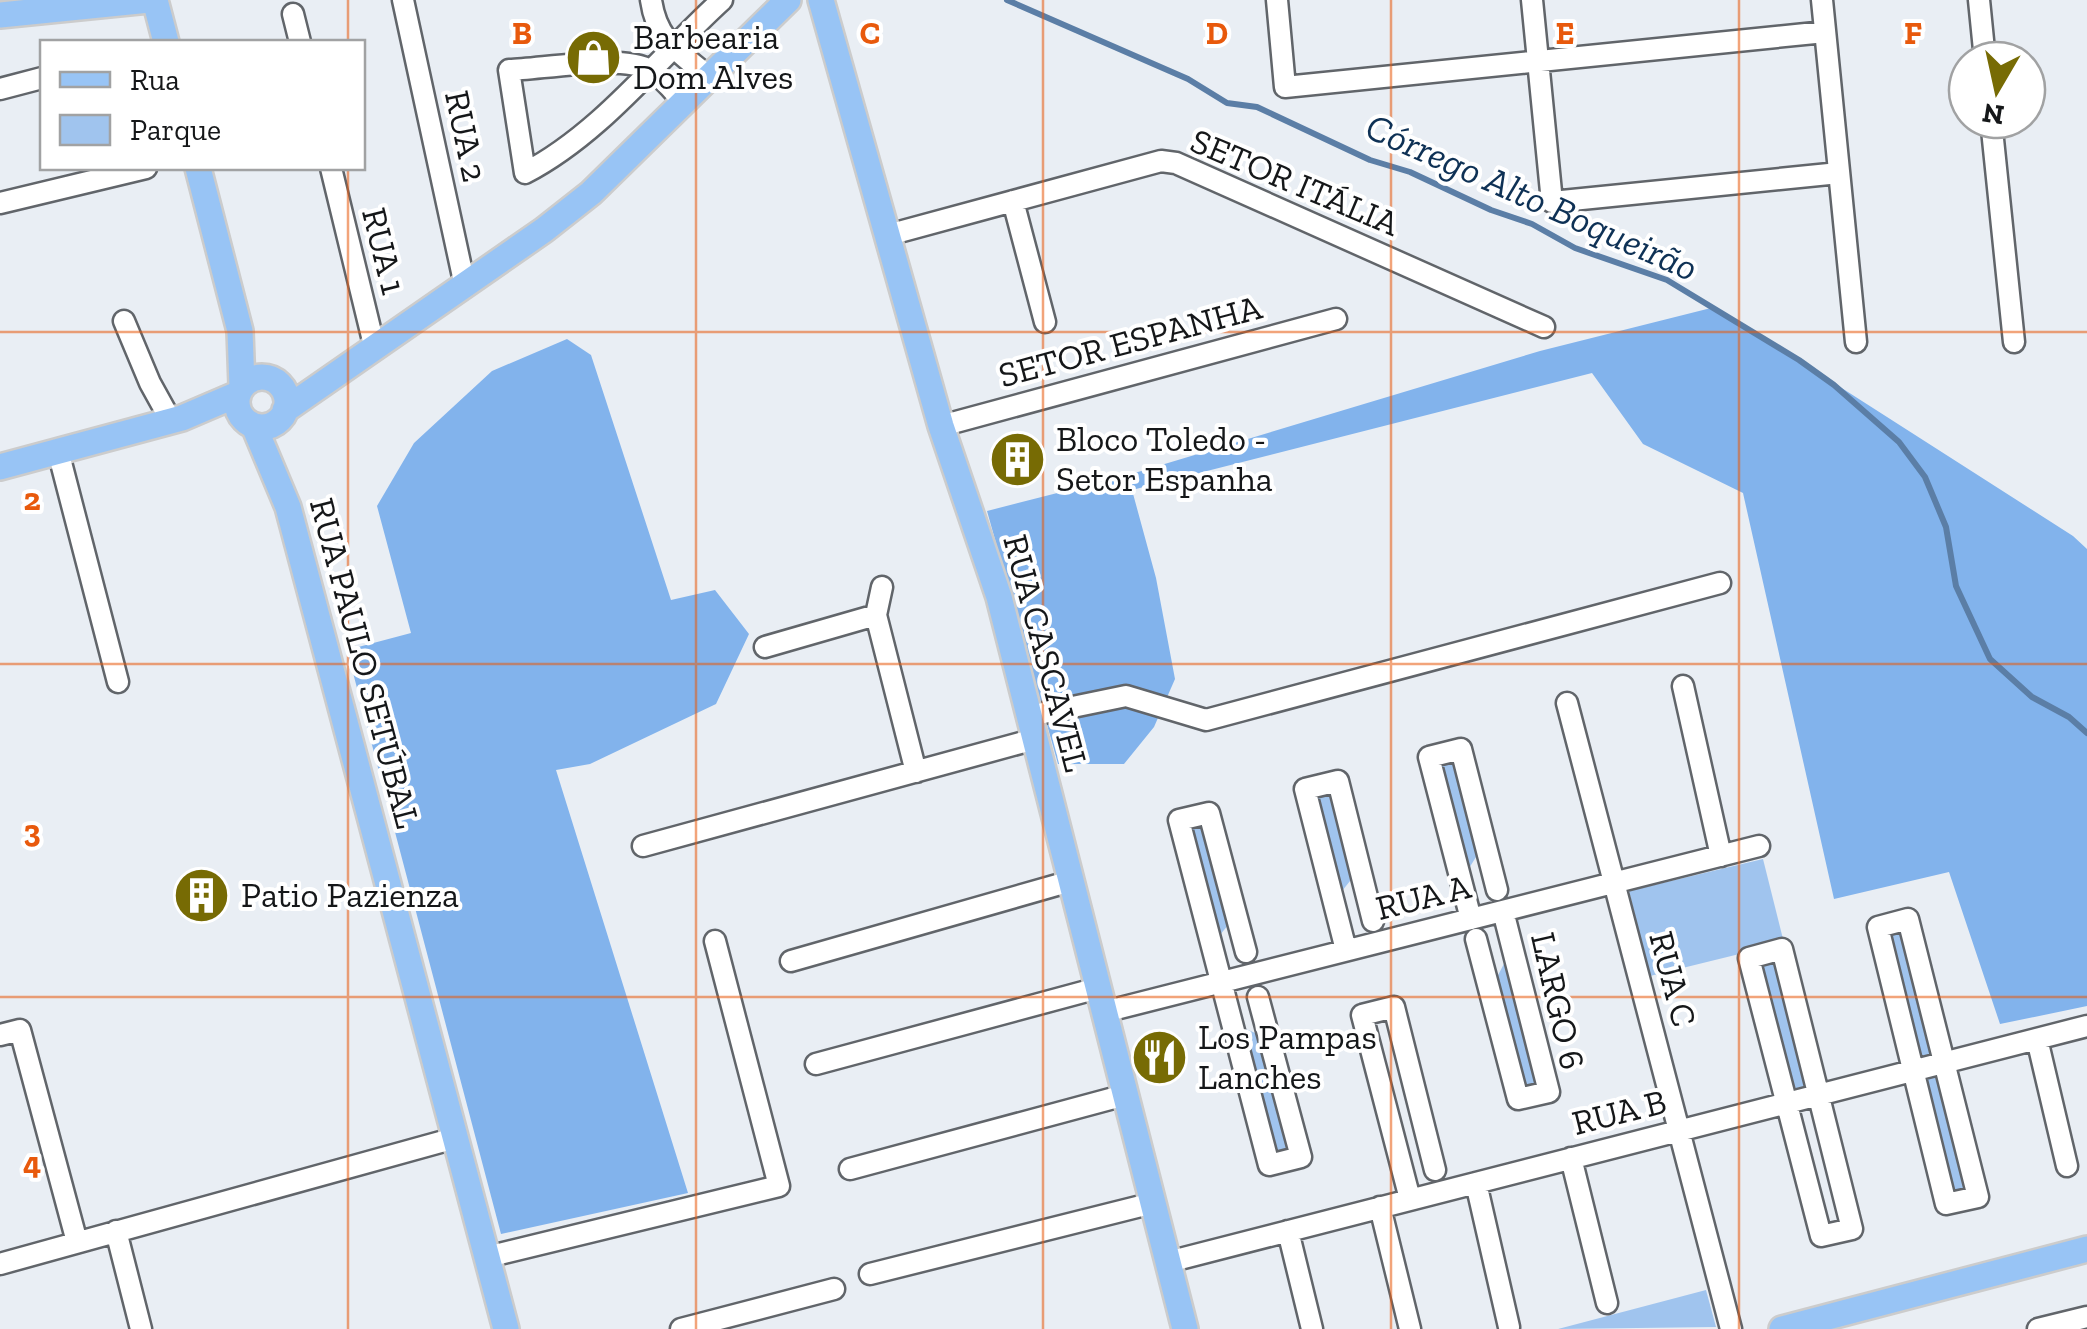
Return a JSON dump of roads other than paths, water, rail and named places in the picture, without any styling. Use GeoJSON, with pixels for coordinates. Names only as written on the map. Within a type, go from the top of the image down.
{"type":"FeatureCollection","features":[{"type":"Feature","properties":{"kind":"main road"},"geometry":{"type":"LineString","coordinates":[[0,15],[152,0],[165,40]]}},
{"type":"Feature","properties":{"kind":"main road"},"geometry":{"type":"LineString","coordinates":[[177,419],[269,426],[340,370],[375,350],[592,192],[788,0]]}},
{"type":"Feature","properties":{"kind":"main road","name":"RUA CASCAVEL"},"geometry":{"type":"LineString","coordinates":[[822,0],[941,426],[999,597],[1185,1329]]}},
{"type":"Feature","properties":{"kind":"main road"},"geometry":{"type":"LineString","coordinates":[[199,170],[255,384]]}},
{"type":"Feature","properties":{"kind":"main road"},"geometry":{"type":"LineString","coordinates":[[0,467],[177,419],[255,384],[340,370]]}},
{"type":"Feature","properties":{"kind":"main road"},"geometry":{"type":"LineString","coordinates":[[255,384],[285,392],[286,410]]}},
{"type":"Feature","properties":{"kind":"main road"},"geometry":{"type":"LineString","coordinates":[[249,423],[237,408],[255,384]]}},
{"type":"Feature","properties":{"kind":"main road","name":"RUA PAULO SETÚBAL"},"geometry":{"type":"LineString","coordinates":[[249,423],[288,507],[506,1329]]}},
{"type":"Feature","properties":{"kind":"main road"},"geometry":{"type":"LineString","coordinates":[[1782,1329],[1855,1320],[2087,1249]]}},
{"type":"Feature","properties":{"kind":"street","name":"RUA 2"},"geometry":{"type":"LineString","coordinates":[[402,0],[465,286]]}},
{"type":"Feature","properties":{"kind":"street"},"geometry":{"type":"LineString","coordinates":[[652,0],[662,36],[710,78]]}},
{"type":"Feature","properties":{"kind":"street"},"geometry":{"type":"LineString","coordinates":[[684,103],[651,70],[638,64],[509,70],[525,173],[556,157],[651,70],[722,0]]}},
{"type":"Feature","properties":{"kind":"street"},"geometry":{"type":"LineString","coordinates":[[1277,0],[1285,87],[1825,32]]}},
{"type":"Feature","properties":{"kind":"street"},"geometry":{"type":"LineString","coordinates":[[1532,0],[1552,202],[1839,174]]}},
{"type":"Feature","properties":{"kind":"street"},"geometry":{"type":"LineString","coordinates":[[1822,0],[1856,342]]}},
{"type":"Feature","properties":{"kind":"street"},"geometry":{"type":"LineString","coordinates":[[1979,0],[1983,40]]}},
{"type":"Feature","properties":{"kind":"street"},"geometry":{"type":"LineString","coordinates":[[293,14],[300,40]]}},
{"type":"Feature","properties":{"kind":"street"},"geometry":{"type":"LineString","coordinates":[[0,89],[40,79]]}},
{"type":"Feature","properties":{"kind":"street"},"geometry":{"type":"LineString","coordinates":[[1993,140],[2014,342]]}},
{"type":"Feature","properties":{"kind":"street","name":"SETOR ITÁLIA"},"geometry":{"type":"LineString","coordinates":[[888,235],[1162,161],[1544,327]]}},
{"type":"Feature","properties":{"kind":"street"},"geometry":{"type":"LineString","coordinates":[[0,203],[138,170]]}},
{"type":"Feature","properties":{"kind":"street","name":"RUA 1"},"geometry":{"type":"LineString","coordinates":[[330,170],[375,350]]}},
{"type":"Feature","properties":{"kind":"street"},"geometry":{"type":"LineString","coordinates":[[1013,201],[1045,322]]}},
{"type":"Feature","properties":{"kind":"street","name":"SETOR ESPANHA"},"geometry":{"type":"LineString","coordinates":[[941,426],[1336,319]]}},
{"type":"Feature","properties":{"kind":"street"},"geometry":{"type":"LineString","coordinates":[[124,322],[150,382],[177,419]]}},
{"type":"Feature","properties":{"kind":"street"},"geometry":{"type":"LineString","coordinates":[[58,451],[118,682]]}},
{"type":"Feature","properties":{"kind":"street"},"geometry":{"type":"LineString","coordinates":[[642,846],[916,772],[1126,696],[1206,720],[1720,584]]}},
{"type":"Feature","properties":{"kind":"street"},"geometry":{"type":"LineString","coordinates":[[882,587],[876,615],[916,772]]}},
{"type":"Feature","properties":{"kind":"street"},"geometry":{"type":"LineString","coordinates":[[765,647],[876,615]]}},
{"type":"Feature","properties":{"kind":"street"},"geometry":{"type":"LineString","coordinates":[[1683,686],[1721,856]]}},
{"type":"Feature","properties":{"kind":"street","name":"RUA C"},"geometry":{"type":"LineString","coordinates":[[1567,703],[1730,1329]]}},
{"type":"Feature","properties":{"kind":"street","name":"LARGO 6"},"geometry":{"type":"LineString","coordinates":[[1487,849],[1461,749],[1430,757],[1518,1099],[1549,1092],[1503,911]]}},
{"type":"Feature","properties":{"kind":"street"},"geometry":{"type":"LineString","coordinates":[[1346,950],[1304,789],[1338,781],[1373,921]]}},
{"type":"Feature","properties":{"kind":"street"},"geometry":{"type":"LineString","coordinates":[[1246,952],[1208,814],[1180,820],[1268,1165],[1301,1157],[1258,996]]}},
{"type":"Feature","properties":{"kind":"street","name":"RUA A"},"geometry":{"type":"LineString","coordinates":[[816,1064],[1101,1000],[1222,982],[1346,950],[1474,929],[1503,911],[1758,846]]}},
{"type":"Feature","properties":{"kind":"street"},"geometry":{"type":"LineString","coordinates":[[1463,887],[1487,849]]}},
{"type":"Feature","properties":{"kind":"street"},"geometry":{"type":"LineString","coordinates":[[1487,849],[1497,890]]}},
{"type":"Feature","properties":{"kind":"street"},"geometry":{"type":"LineString","coordinates":[[1336,911],[1362,879]]}},
{"type":"Feature","properties":{"kind":"street"},"geometry":{"type":"LineString","coordinates":[[792,961],[1071,882]]}},
{"type":"Feature","properties":{"kind":"street"},"geometry":{"type":"LineString","coordinates":[[1908,919],[1978,1198],[1946,1204],[1914,1070],[1878,927],[1908,919]]}},
{"type":"Feature","properties":{"kind":"street"},"geometry":{"type":"LineString","coordinates":[[1214,952],[1238,924]]}},
{"type":"Feature","properties":{"kind":"street"},"geometry":{"type":"LineString","coordinates":[[1487,981],[1510,939]]}},
{"type":"Feature","properties":{"kind":"street"},"geometry":{"type":"LineString","coordinates":[[487,1257],[780,1186],[715,941]]}},
{"type":"Feature","properties":{"kind":"street"},"geometry":{"type":"LineString","coordinates":[[1782,949],[1819,1095],[1852,1229],[1822,1236],[1749,958],[1782,949]]}},
{"type":"Feature","properties":{"kind":"street"},"geometry":{"type":"LineString","coordinates":[[1410,1200],[1362,1015],[1394,1007],[1435,1170]]}},
{"type":"Feature","properties":{"kind":"street"},"geometry":{"type":"LineString","coordinates":[[1229,1013],[1266,1028]]}},
{"type":"Feature","properties":{"kind":"street","name":"RUA B"},"geometry":{"type":"LineString","coordinates":[[1168,1262],[2087,1026]]}},
{"type":"Feature","properties":{"kind":"street"},"geometry":{"type":"LineString","coordinates":[[0,1035],[20,1030],[77,1242]]}},
{"type":"Feature","properties":{"kind":"street"},"geometry":{"type":"LineString","coordinates":[[2037,1038],[2067,1166]]}},
{"type":"Feature","properties":{"kind":"street"},"geometry":{"type":"LineString","coordinates":[[850,1168],[1125,1095]]}},
{"type":"Feature","properties":{"kind":"street"},"geometry":{"type":"LineString","coordinates":[[1400,1161],[1424,1126]]}},
{"type":"Feature","properties":{"kind":"street"},"geometry":{"type":"LineString","coordinates":[[1803,1164],[1827,1129]]}},
{"type":"Feature","properties":{"kind":"street"},"geometry":{"type":"LineString","coordinates":[[0,1264],[455,1138]]}},
{"type":"Feature","properties":{"kind":"street"},"geometry":{"type":"LineString","coordinates":[[1571,1158],[1607,1302]]}},
{"type":"Feature","properties":{"kind":"street"},"geometry":{"type":"LineString","coordinates":[[1476,1183],[1509,1326]]}},
{"type":"Feature","properties":{"kind":"street"},"geometry":{"type":"LineString","coordinates":[[870,1274],[1153,1203]]}},
{"type":"Feature","properties":{"kind":"street"},"geometry":{"type":"LineString","coordinates":[[1380,1207],[1410,1329]]}},
{"type":"Feature","properties":{"kind":"street"},"geometry":{"type":"LineString","coordinates":[[1288,1231],[1312,1329]]}},
{"type":"Feature","properties":{"kind":"street"},"geometry":{"type":"LineString","coordinates":[[116,1232],[141,1329]]}},
{"type":"Feature","properties":{"kind":"street"},"geometry":{"type":"LineString","coordinates":[[681,1329],[834,1289]]}},
{"type":"Feature","properties":{"kind":"street"},"geometry":{"type":"LineString","coordinates":[[2038,1329],[2087,1318]]}},
{"type":"Feature","properties":{"kind":"waterway","name":"Córrego Alto Boqueirão"},"geometry":{"type":"LineString","coordinates":[[1007,0],[1188,79],[1227,103],[1257,107],[1370,160],[1410,172],[1491,210],[1532,224],[1575,248],[1667,280],[1799,360],[1899,442],[1925,477],[1946,527],[1956,586],[1990,659],[2032,697],[2069,717],[2087,733]]}},
{"type":"Feature","properties":{"kind":"place","name":"Barbearia Dom Alves"},"geometry":{"type":"Point","coordinates":[594,57]}},
{"type":"Feature","properties":{"kind":"place","name":"Bloco Toledo - Setor Espanha"},"geometry":{"type":"Point","coordinates":[1017,459]}},
{"type":"Feature","properties":{"kind":"place","name":"Patio Pazienza"},"geometry":{"type":"Point","coordinates":[202,895]}},
{"type":"Feature","properties":{"kind":"place","name":"Los Pampas Lanches"},"geometry":{"type":"Point","coordinates":[1159,1057]}}]}
